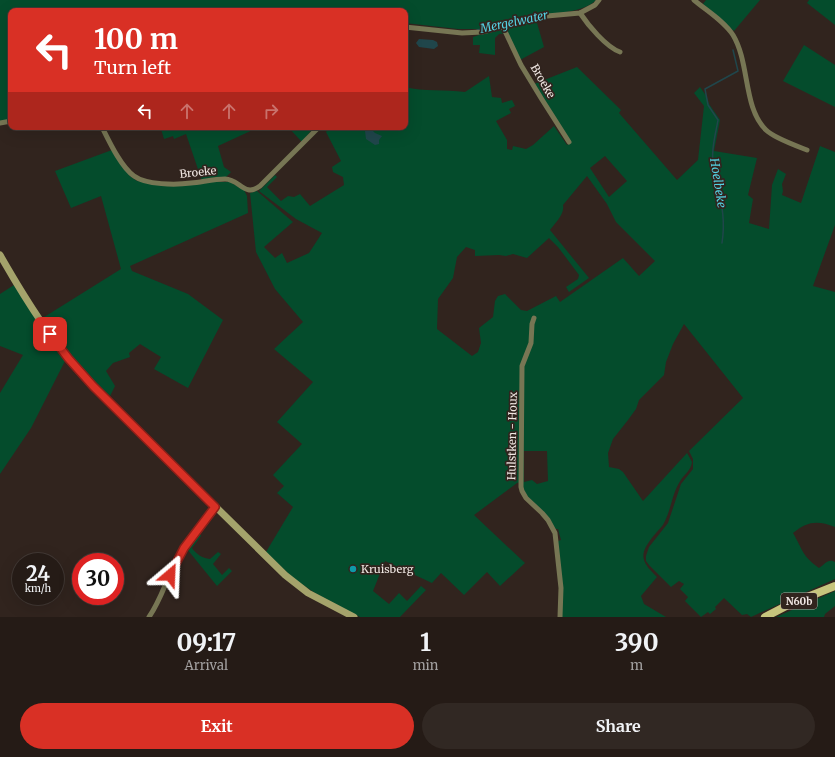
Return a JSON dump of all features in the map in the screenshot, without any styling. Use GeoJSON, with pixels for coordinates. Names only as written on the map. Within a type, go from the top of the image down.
{"type":"FeatureCollection","features":[{"type":"Feature","properties":{"kind":"main road"},"geometry":{"type":"LineString","coordinates":[[0,254],[34,312],[68,358],[93,386],[268,560],[290,579],[315,597],[354,617]]}},
{"type":"Feature","properties":{"kind":"main road","name":"N60b"},"geometry":{"type":"LineString","coordinates":[[764,617],[835,586]]}},
{"type":"Feature","properties":{"kind":"street"},"geometry":{"type":"LineString","coordinates":[[408,27],[462,33],[482,32],[547,16],[580,13],[595,5],[599,0]]}},
{"type":"Feature","properties":{"kind":"street"},"geometry":{"type":"LineString","coordinates":[[694,0],[724,26],[732,35],[742,58],[753,109],[767,131],[790,143],[808,150]]}},
{"type":"Feature","properties":{"kind":"street"},"geometry":{"type":"LineString","coordinates":[[580,13],[586,23],[614,50],[620,52]]}},
{"type":"Feature","properties":{"kind":"street","name":"Broeke"},"geometry":{"type":"LineString","coordinates":[[503,28],[541,98],[570,142]]}},
{"type":"Feature","properties":{"kind":"street","name":"Broeke"},"geometry":{"type":"LineString","coordinates":[[104,130],[113,149],[126,168],[137,178],[176,184],[228,179],[251,191],[256,190],[316,130]]}},
{"type":"Feature","properties":{"kind":"street","name":"Hulstken - Houx"},"geometry":{"type":"LineString","coordinates":[[534,318],[532,324],[531,343],[522,366],[521,487],[526,498],[542,512],[555,532],[561,588],[559,603],[560,617]]}},
{"type":"Feature","properties":{"kind":"street"},"geometry":{"type":"LineString","coordinates":[[149,617],[155,609],[184,548],[215,507]]}},
{"type":"Feature","properties":{"kind":"green space"},"geometry":{"type":"Polygon","coordinates":[[[0,0],[596,0],[584,8],[535,16],[544,47],[520,60],[507,33],[499,34],[495,38],[495,55],[479,53],[480,45],[473,45],[473,37],[479,35],[478,29],[458,29],[408,23],[408,8],[8,8],[8,120],[0,121],[0,0]]]}},
{"type":"Feature","properties":{"kind":"green space"},"geometry":{"type":"Polygon","coordinates":[[[706,0],[760,0],[734,31],[703,4],[706,0]]]}},
{"type":"Feature","properties":{"kind":"green space"},"geometry":{"type":"Polygon","coordinates":[[[809,0],[835,0],[835,25],[807,3],[809,0]]]}},
{"type":"Feature","properties":{"kind":"green space"},"geometry":{"type":"Polygon","coordinates":[[[804,45],[835,65],[835,107],[783,81],[804,45]]]}},
{"type":"Feature","properties":{"kind":"green space"},"geometry":{"type":"Polygon","coordinates":[[[577,67],[621,110],[619,113],[677,180],[698,160],[704,106],[694,93],[700,87],[720,120],[714,151],[757,158],[748,195],[753,199],[749,223],[769,229],[772,185],[778,169],[786,174],[782,184],[782,195],[801,203],[820,146],[835,152],[835,225],[813,286],[835,292],[835,527],[823,523],[813,523],[803,526],[793,533],[806,556],[813,564],[819,568],[828,561],[835,562],[835,579],[751,617],[747,614],[742,615],[724,598],[715,607],[716,609],[710,614],[708,612],[701,617],[685,601],[688,597],[680,589],[684,584],[679,581],[671,587],[646,561],[649,547],[668,523],[681,484],[693,469],[693,459],[689,451],[743,398],[684,324],[673,344],[666,362],[664,375],[639,400],[636,409],[613,439],[608,453],[609,467],[619,469],[623,472],[643,501],[687,453],[692,462],[690,468],[677,488],[664,523],[646,546],[643,556],[647,566],[657,577],[641,596],[644,604],[666,617],[561,617],[558,541],[561,540],[558,529],[556,529],[526,496],[521,482],[517,483],[474,515],[525,563],[500,586],[487,572],[464,595],[441,573],[432,583],[385,561],[373,591],[389,604],[399,593],[407,601],[421,586],[426,590],[400,617],[360,617],[315,593],[293,578],[266,552],[293,507],[277,493],[284,486],[273,475],[302,444],[277,422],[313,382],[274,349],[303,322],[275,289],[256,252],[250,193],[257,191],[293,222],[264,247],[275,258],[282,253],[287,263],[309,253],[322,233],[296,219],[259,191],[275,175],[277,177],[267,187],[281,201],[288,196],[294,197],[300,194],[310,206],[344,185],[343,177],[333,172],[332,167],[341,161],[326,132],[328,130],[408,130],[408,88],[465,92],[489,76],[492,97],[501,98],[502,103],[512,100],[515,106],[509,109],[511,113],[496,121],[507,140],[507,149],[512,150],[513,146],[526,149],[533,145],[554,126],[567,145],[571,142],[534,84],[577,67]],[[605,156],[590,168],[609,197],[627,181],[605,156]],[[587,176],[563,205],[563,212],[550,230],[589,278],[569,292],[566,287],[578,279],[579,275],[558,247],[549,238],[527,258],[513,254],[506,256],[475,256],[475,250],[466,247],[457,257],[453,278],[438,299],[437,329],[472,356],[478,352],[481,343],[479,328],[493,317],[495,301],[498,296],[505,294],[521,310],[527,311],[556,296],[560,302],[623,258],[639,276],[655,261],[616,222],[607,204],[587,176]],[[524,451],[524,482],[532,480],[537,484],[548,481],[547,451],[524,451]]]}},
{"type":"Feature","properties":{"kind":"green space"},"geometry":{"type":"Polygon","coordinates":[[[161,130],[253,130],[218,146],[224,167],[231,172],[226,177],[202,181],[186,134],[174,139],[173,136],[164,139],[161,130]]]}},
{"type":"Feature","properties":{"kind":"green space"},"geometry":{"type":"Polygon","coordinates":[[[291,130],[312,130],[302,142],[291,130]]]}},
{"type":"Feature","properties":{"kind":"green space"},"geometry":{"type":"Polygon","coordinates":[[[112,150],[130,176],[137,181],[230,182],[244,190],[247,196],[248,213],[130,266],[132,271],[188,294],[223,320],[188,388],[154,369],[161,357],[140,344],[129,353],[130,357],[113,363],[106,371],[115,386],[110,396],[101,388],[99,389],[78,368],[41,319],[121,269],[101,196],[71,208],[55,171],[112,150]]]}},
{"type":"Feature","properties":{"kind":"green space"},"geometry":{"type":"Polygon","coordinates":[[[14,285],[44,331],[66,359],[31,428],[0,474],[0,393],[23,355],[0,346],[0,294],[14,285]]]}},
{"type":"Feature","properties":{"kind":"green space"},"geometry":{"type":"Polygon","coordinates":[[[199,532],[201,536],[192,548],[197,554],[210,559],[218,552],[221,554],[213,564],[222,575],[229,568],[232,571],[217,586],[187,549],[199,532]]]}},
{"type":"Feature","properties":{"kind":"green space"},"geometry":{"type":"Polygon","coordinates":[[[835,591],[835,606],[825,614],[824,617],[776,617],[835,591]]]}},
{"type":"Feature","properties":{"kind":"water"},"geometry":{"type":"Polygon","coordinates":[[[419,39],[433,40],[437,42],[438,46],[434,49],[419,47],[416,43],[419,39]]]}},
{"type":"Feature","properties":{"kind":"water"},"geometry":{"type":"Polygon","coordinates":[[[372,130],[382,136],[379,140],[379,144],[375,145],[366,139],[365,131],[372,130]]]}},
{"type":"Feature","properties":{"kind":"waterway","name":"Mergelwater"},"geometry":{"type":"LineString","coordinates":[[477,30],[531,17]]}},
{"type":"Feature","properties":{"kind":"waterway","name":"Hoelbeke"},"geometry":{"type":"LineString","coordinates":[[722,243],[723,221],[721,201],[713,156],[713,146],[718,120],[708,105],[705,89],[738,71],[733,50]]}},
{"type":"Feature","properties":{"kind":"place","name":"Kruisberg"},"geometry":{"type":"Point","coordinates":[353,569]}},
{"type":"Feature","properties":{"kind":"route"},"geometry":{"type":"LineString","coordinates":[[50,334],[68,358],[93,386],[215,507],[184,548],[170,575]]}}]}
